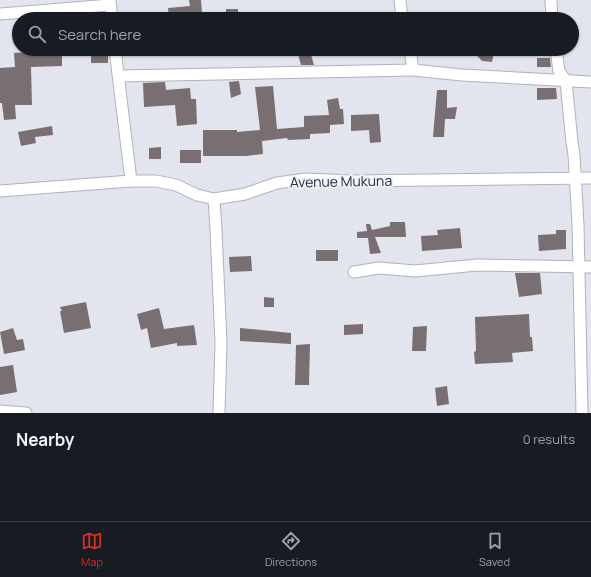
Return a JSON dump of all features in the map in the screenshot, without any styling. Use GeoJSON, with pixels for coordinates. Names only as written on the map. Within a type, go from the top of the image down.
{"type":"FeatureCollection","features":[{"type":"Feature","properties":{"kind":"street"},"geometry":{"type":"LineString","coordinates":[[400,0],[401,12]]}},
{"type":"Feature","properties":{"kind":"street"},"geometry":{"type":"LineString","coordinates":[[550,0],[551,12]]}},
{"type":"Feature","properties":{"kind":"street"},"geometry":{"type":"LineString","coordinates":[[20,12],[110,3]]}},
{"type":"Feature","properties":{"kind":"street"},"geometry":{"type":"LineString","coordinates":[[0,14],[12,13]]}},
{"type":"Feature","properties":{"kind":"street"},"geometry":{"type":"LineString","coordinates":[[117,56],[131,182]]}},
{"type":"Feature","properties":{"kind":"street"},"geometry":{"type":"LineString","coordinates":[[411,56],[413,70]]}},
{"type":"Feature","properties":{"kind":"street"},"geometry":{"type":"LineString","coordinates":[[557,56],[559,71],[566,81],[574,155],[578,225],[582,413]]}},
{"type":"Feature","properties":{"kind":"street"},"geometry":{"type":"LineString","coordinates":[[119,76],[413,70],[462,75],[591,82]]}},
{"type":"Feature","properties":{"kind":"street","name":"Avenue Mukuna"},"geometry":{"type":"LineString","coordinates":[[0,191],[156,181],[176,186],[197,195],[214,198],[245,194],[277,183],[306,179],[350,181],[591,178]]}},
{"type":"Feature","properties":{"kind":"street"},"geometry":{"type":"LineString","coordinates":[[214,198],[221,343],[219,413]]}},
{"type":"Feature","properties":{"kind":"street"},"geometry":{"type":"LineString","coordinates":[[354,272],[379,268],[415,271],[477,265],[591,267]]}},
{"type":"Feature","properties":{"kind":"street"},"geometry":{"type":"LineString","coordinates":[[0,411],[26,413]]}},
{"type":"Feature","properties":{"kind":"building"},"geometry":{"type":"Polygon","coordinates":[[[189,0],[201,0],[202,12],[168,12],[168,8],[190,6],[189,0]]]}},
{"type":"Feature","properties":{"kind":"building"},"geometry":{"type":"Polygon","coordinates":[[[226,9],[238,9],[238,12],[226,12],[226,9]]]}},
{"type":"Feature","properties":{"kind":"building"},"geometry":{"type":"Polygon","coordinates":[[[14,56],[62,56],[62,66],[31,67],[32,105],[15,105],[16,119],[4,120],[2,103],[0,103],[0,68],[15,67],[14,56]]]}},
{"type":"Feature","properties":{"kind":"building"},"geometry":{"type":"Polygon","coordinates":[[[91,56],[108,56],[108,63],[91,63],[91,56]]]}},
{"type":"Feature","properties":{"kind":"building"},"geometry":{"type":"Polygon","coordinates":[[[299,56],[311,56],[314,65],[301,65],[299,56]]]}},
{"type":"Feature","properties":{"kind":"building"},"geometry":{"type":"Polygon","coordinates":[[[477,56],[493,56],[492,62],[482,61],[477,56]]]}},
{"type":"Feature","properties":{"kind":"building"},"geometry":{"type":"Polygon","coordinates":[[[537,58],[550,58],[551,67],[537,67],[537,58]]]}},
{"type":"Feature","properties":{"kind":"building"},"geometry":{"type":"Polygon","coordinates":[[[239,81],[241,94],[231,98],[229,82],[239,81]]]}},
{"type":"Feature","properties":{"kind":"building"},"geometry":{"type":"Polygon","coordinates":[[[165,82],[166,90],[190,88],[191,99],[196,99],[197,124],[177,126],[175,105],[144,107],[143,83],[165,82]]]}},
{"type":"Feature","properties":{"kind":"building"},"geometry":{"type":"Polygon","coordinates":[[[273,86],[277,129],[304,127],[304,116],[329,115],[327,100],[338,98],[340,109],[343,109],[344,124],[330,125],[330,133],[310,134],[310,139],[288,140],[287,138],[262,141],[263,154],[246,156],[203,156],[203,130],[237,130],[237,132],[260,130],[255,87],[273,86]]]}},
{"type":"Feature","properties":{"kind":"building"},"geometry":{"type":"Polygon","coordinates":[[[537,88],[556,88],[557,99],[537,100],[537,88]]]}},
{"type":"Feature","properties":{"kind":"building"},"geometry":{"type":"Polygon","coordinates":[[[437,90],[447,90],[447,108],[457,107],[455,119],[445,119],[444,137],[433,137],[437,90]]]}},
{"type":"Feature","properties":{"kind":"building"},"geometry":{"type":"Polygon","coordinates":[[[379,114],[381,142],[370,143],[369,130],[351,131],[351,115],[379,114]]]}},
{"type":"Feature","properties":{"kind":"building"},"geometry":{"type":"Polygon","coordinates":[[[52,126],[53,135],[35,137],[36,143],[21,146],[18,132],[52,126]]]}},
{"type":"Feature","properties":{"kind":"building"},"geometry":{"type":"Polygon","coordinates":[[[161,147],[161,159],[149,159],[149,148],[161,147]]]}},
{"type":"Feature","properties":{"kind":"building"},"geometry":{"type":"Polygon","coordinates":[[[180,150],[201,150],[201,163],[180,163],[180,150]]]}},
{"type":"Feature","properties":{"kind":"building"},"geometry":{"type":"Polygon","coordinates":[[[390,222],[405,222],[406,237],[375,237],[381,253],[370,254],[368,238],[357,238],[357,232],[367,231],[366,224],[370,224],[372,230],[390,226],[390,222]]]}},
{"type":"Feature","properties":{"kind":"building"},"geometry":{"type":"Polygon","coordinates":[[[460,228],[462,248],[422,251],[421,236],[438,235],[437,230],[460,228]]]}},
{"type":"Feature","properties":{"kind":"building"},"geometry":{"type":"Polygon","coordinates":[[[556,230],[566,230],[566,249],[539,251],[538,235],[556,234],[556,230]]]}},
{"type":"Feature","properties":{"kind":"building"},"geometry":{"type":"Polygon","coordinates":[[[316,250],[338,250],[338,261],[316,261],[316,250]]]}},
{"type":"Feature","properties":{"kind":"building"},"geometry":{"type":"Polygon","coordinates":[[[251,256],[252,271],[230,272],[229,257],[251,256]]]}},
{"type":"Feature","properties":{"kind":"building"},"geometry":{"type":"Polygon","coordinates":[[[515,273],[540,273],[542,294],[519,297],[515,273]]]}},
{"type":"Feature","properties":{"kind":"building"},"geometry":{"type":"Polygon","coordinates":[[[264,297],[274,298],[274,307],[264,307],[264,297]]]}},
{"type":"Feature","properties":{"kind":"building"},"geometry":{"type":"Polygon","coordinates":[[[86,302],[91,328],[64,333],[60,311],[62,311],[60,307],[86,302]]]}},
{"type":"Feature","properties":{"kind":"building"},"geometry":{"type":"Polygon","coordinates":[[[159,308],[164,329],[194,325],[197,345],[177,346],[177,343],[151,348],[147,328],[141,330],[137,314],[159,308]]]}},
{"type":"Feature","properties":{"kind":"building"},"geometry":{"type":"Polygon","coordinates":[[[529,314],[530,337],[532,337],[533,351],[512,353],[513,362],[475,364],[475,317],[529,314]]]}},
{"type":"Feature","properties":{"kind":"building"},"geometry":{"type":"Polygon","coordinates":[[[363,324],[363,334],[344,335],[344,325],[363,324]]]}},
{"type":"Feature","properties":{"kind":"building"},"geometry":{"type":"Polygon","coordinates":[[[427,326],[426,351],[412,351],[413,327],[427,326]]]}},
{"type":"Feature","properties":{"kind":"building"},"geometry":{"type":"Polygon","coordinates":[[[13,328],[17,340],[23,339],[25,350],[4,354],[0,332],[13,328]]]}},
{"type":"Feature","properties":{"kind":"building"},"geometry":{"type":"Polygon","coordinates":[[[240,328],[291,333],[291,344],[240,341],[240,328]]]}},
{"type":"Feature","properties":{"kind":"building"},"geometry":{"type":"Polygon","coordinates":[[[310,344],[309,385],[295,385],[296,345],[310,344]]]}},
{"type":"Feature","properties":{"kind":"building"},"geometry":{"type":"Polygon","coordinates":[[[13,365],[17,392],[0,395],[0,367],[13,365]]]}},
{"type":"Feature","properties":{"kind":"building"},"geometry":{"type":"Polygon","coordinates":[[[447,386],[449,404],[437,406],[435,388],[447,386]]]}}]}
